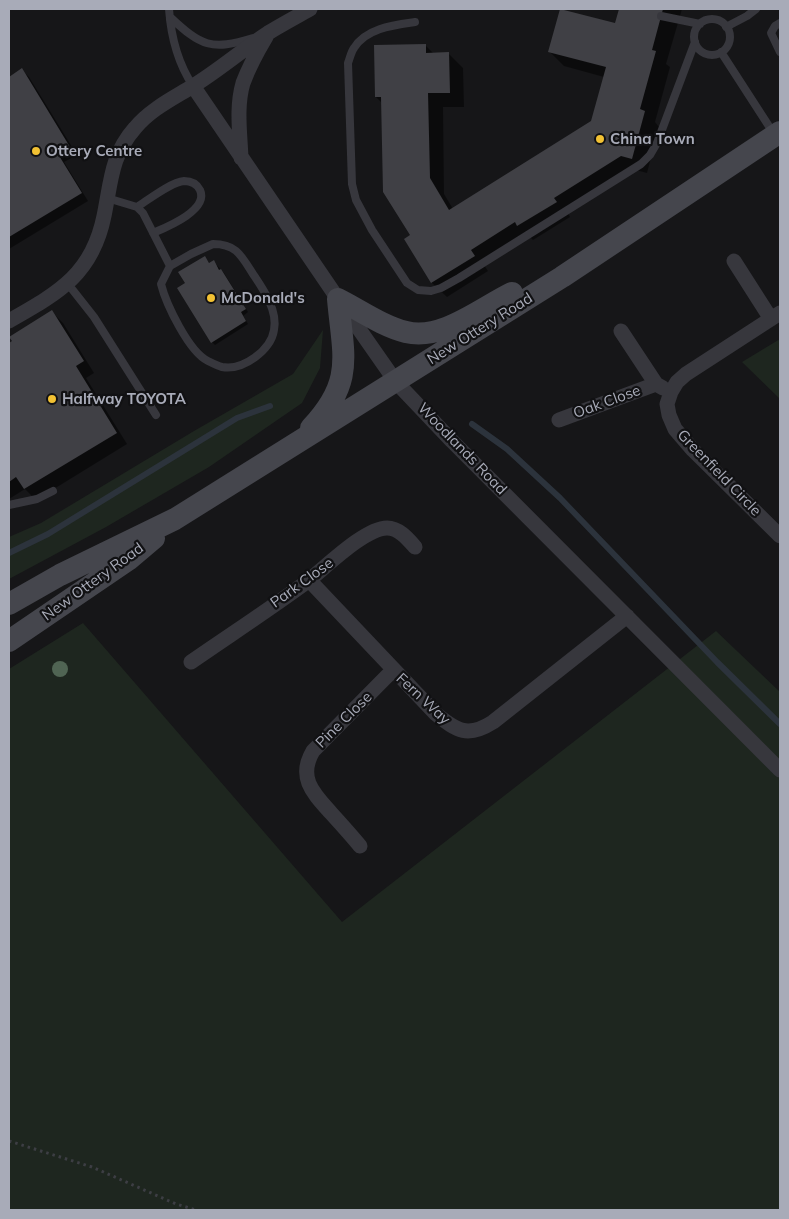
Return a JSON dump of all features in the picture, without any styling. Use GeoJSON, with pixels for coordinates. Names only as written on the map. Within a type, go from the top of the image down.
{"type":"FeatureCollection","features":[{"type":"Feature","properties":{"kind":"main road","name":"New Ottery Road"},"geometry":{"type":"LineString","coordinates":[[9,604],[60,575],[175,519],[396,382],[779,137]]}},
{"type":"Feature","properties":{"kind":"main road"},"geometry":{"type":"LineString","coordinates":[[338,299],[394,328],[408,333],[425,334],[441,330],[463,320],[520,289],[562,277]]}},
{"type":"Feature","properties":{"kind":"main road"},"geometry":{"type":"LineString","coordinates":[[295,445],[317,422],[334,399],[343,377],[344,363],[338,299]]}},
{"type":"Feature","properties":{"kind":"main road","name":"New Ottery Road"},"geometry":{"type":"LineString","coordinates":[[9,641],[128,560],[175,519]]}},
{"type":"Feature","properties":{"kind":"street"},"geometry":{"type":"LineString","coordinates":[[9,320],[35,306],[68,284],[77,274],[99,238],[115,159],[135,128],[163,103],[193,86],[268,33],[310,9]]}},
{"type":"Feature","properties":{"kind":"street"},"geometry":{"type":"LineString","coordinates":[[241,158],[240,96],[250,67],[268,33]]}},
{"type":"Feature","properties":{"kind":"street","name":"Woodlands Road"},"geometry":{"type":"LineString","coordinates":[[193,86],[396,382],[459,448],[780,770]]}},
{"type":"Feature","properties":{"kind":"street"},"geometry":{"type":"LineString","coordinates":[[622,331],[656,384],[671,392],[677,382],[686,374],[776,316],[734,261]]}},
{"type":"Feature","properties":{"kind":"street","name":"Oak Close"},"geometry":{"type":"LineString","coordinates":[[559,420],[656,384]]}},
{"type":"Feature","properties":{"kind":"street","name":"Greenfield Circle"},"geometry":{"type":"LineString","coordinates":[[671,392],[667,404],[669,416],[675,428],[693,450],[780,536]]}},
{"type":"Feature","properties":{"kind":"street","name":"Park Close"},"geometry":{"type":"LineString","coordinates":[[191,662],[309,580],[352,546],[376,531],[391,528],[402,533],[415,547]]}},
{"type":"Feature","properties":{"kind":"street","name":"Fern Way"},"geometry":{"type":"LineString","coordinates":[[309,580],[436,714],[460,730],[473,732],[493,722],[627,616]]}},
{"type":"Feature","properties":{"kind":"street","name":"Pine Close"},"geometry":{"type":"LineString","coordinates":[[360,846],[312,791],[307,775],[308,759],[313,751],[393,670]]}},
{"type":"Feature","properties":{"kind":"lane"},"geometry":{"type":"LineString","coordinates":[[726,26],[747,16],[756,9]]}},
{"type":"Feature","properties":{"kind":"lane"},"geometry":{"type":"LineString","coordinates":[[170,13],[192,37],[206,43],[222,45],[268,33]]}},
{"type":"Feature","properties":{"kind":"lane"},"geometry":{"type":"LineString","coordinates":[[170,13],[174,47],[180,63],[193,86]]}},
{"type":"Feature","properties":{"kind":"lane"},"geometry":{"type":"LineString","coordinates":[[662,16],[700,24]]}},
{"type":"Feature","properties":{"kind":"lane"},"geometry":{"type":"LineString","coordinates":[[711,19],[722,22],[726,26],[730,38],[726,48],[721,52],[711,55],[701,52],[695,42],[694,32],[700,24],[711,19]]}},
{"type":"Feature","properties":{"kind":"lane"},"geometry":{"type":"LineString","coordinates":[[415,22],[382,29],[369,34],[354,48],[348,63],[352,184],[356,200],[372,230],[407,283],[418,290],[431,292],[460,278],[641,164],[650,155],[656,143],[695,42]]}},
{"type":"Feature","properties":{"kind":"lane"},"geometry":{"type":"LineString","coordinates":[[780,23],[775,26],[771,33],[780,52]]}},
{"type":"Feature","properties":{"kind":"lane"},"geometry":{"type":"LineString","coordinates":[[721,52],[779,137]]}},
{"type":"Feature","properties":{"kind":"lane"},"geometry":{"type":"LineString","coordinates":[[137,207],[169,187],[183,181],[191,182],[198,186],[201,200],[196,208],[153,234]]}},
{"type":"Feature","properties":{"kind":"lane"},"geometry":{"type":"LineString","coordinates":[[107,198],[137,207],[143,213],[170,266]]}},
{"type":"Feature","properties":{"kind":"lane"},"geometry":{"type":"LineString","coordinates":[[213,244],[231,247],[252,273],[269,302],[274,316],[274,330],[267,346],[252,359],[236,367],[222,367],[206,361],[190,343],[165,299],[161,284],[170,266],[213,244]]}},
{"type":"Feature","properties":{"kind":"lane"},"geometry":{"type":"LineString","coordinates":[[68,284],[94,317],[156,415]]}},
{"type":"Feature","properties":{"kind":"lane"},"geometry":{"type":"LineString","coordinates":[[9,505],[37,499],[53,491]]}},
{"type":"Feature","properties":{"kind":"path"},"geometry":{"type":"LineString","coordinates":[[9,1141],[92,1167],[176,1204],[196,1210]]}},
{"type":"Feature","properties":{"kind":"shaded area"},"geometry":{"type":"Polygon","coordinates":[[[323,330],[320,368],[302,403],[209,467],[106,527],[9,579],[9,537],[41,523],[293,374],[323,330]]]}},
{"type":"Feature","properties":{"kind":"shaded area"},"geometry":{"type":"Polygon","coordinates":[[[780,339],[780,399],[742,362],[780,339]]]}},
{"type":"Feature","properties":{"kind":"shaded area"},"geometry":{"type":"Polygon","coordinates":[[[83,623],[342,922],[716,631],[780,692],[780,1210],[9,1210],[9,669],[83,623]]]}},
{"type":"Feature","properties":{"kind":"building","name":"China Town"},"geometry":{"type":"Polygon","coordinates":[[[560,9],[615,23],[619,9],[663,9],[652,50],[656,51],[640,109],[645,111],[632,159],[621,156],[554,198],[557,202],[517,226],[515,222],[471,250],[475,256],[431,283],[404,239],[410,235],[383,192],[381,97],[375,97],[374,45],[426,44],[426,53],[449,52],[450,93],[428,93],[430,178],[449,210],[591,121],[606,67],[548,52],[560,9]]]}},
{"type":"Feature","properties":{"kind":"building","name":"Ottery Centre"},"geometry":{"type":"Polygon","coordinates":[[[22,68],[70,147],[58,154],[82,193],[9,237],[9,77],[22,68]]]}},
{"type":"Feature","properties":{"kind":"building","name":"McDonald's"},"geometry":{"type":"Polygon","coordinates":[[[205,256],[209,263],[214,260],[219,270],[221,269],[246,309],[241,312],[246,321],[211,343],[177,288],[185,283],[178,272],[205,256]]]}},
{"type":"Feature","properties":{"kind":"building","name":"Halfway TOYOTA"},"geometry":{"type":"Polygon","coordinates":[[[52,310],[84,361],[76,366],[117,433],[24,489],[16,477],[9,482],[9,343],[12,341],[9,337],[52,310]]]}},
{"type":"Feature","properties":{"kind":"waterway"},"geometry":{"type":"LineString","coordinates":[[9,553],[48,534],[237,418],[270,406]]}},
{"type":"Feature","properties":{"kind":"waterway"},"geometry":{"type":"LineString","coordinates":[[472,424],[507,449],[560,498],[717,662],[780,724]]}},
{"type":"Feature","properties":{"kind":"place","name":"China Town"},"geometry":{"type":"Point","coordinates":[600,139]}},
{"type":"Feature","properties":{"kind":"place","name":"Ottery Centre"},"geometry":{"type":"Point","coordinates":[36,151]}},
{"type":"Feature","properties":{"kind":"place","name":"McDonald's"},"geometry":{"type":"Point","coordinates":[211,298]}},
{"type":"Feature","properties":{"kind":"place","name":"Halfway TOYOTA"},"geometry":{"type":"Point","coordinates":[52,399]}}]}
